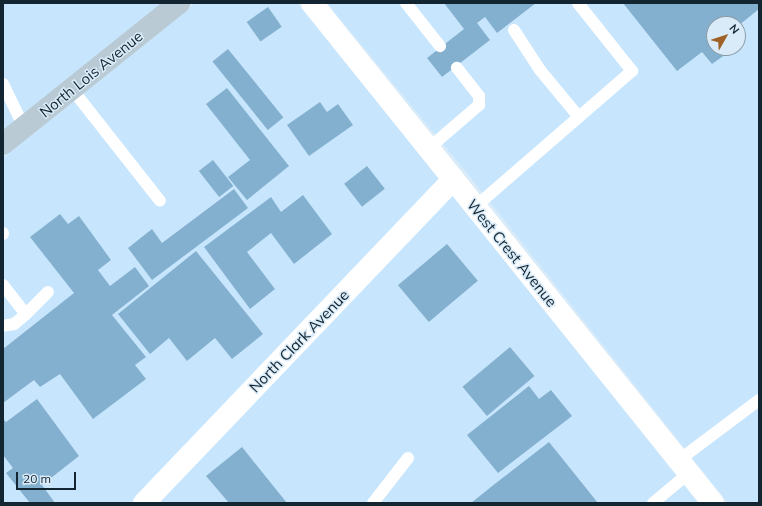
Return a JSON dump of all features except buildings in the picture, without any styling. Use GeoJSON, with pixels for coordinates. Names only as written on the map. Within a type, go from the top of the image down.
{"type":"FeatureCollection","features":[{"type":"Feature","properties":{"kind":"street","name":"North Lois Avenue"},"geometry":{"type":"LineString","coordinates":[[3,144],[178,3]]}},
{"type":"Feature","properties":{"kind":"street","name":"West Crest Avenue"},"geometry":{"type":"LineString","coordinates":[[312,3],[713,503]]}},
{"type":"Feature","properties":{"kind":"street","name":"North Clark Avenue"},"geometry":{"type":"LineString","coordinates":[[144,503],[454,179]]}},
{"type":"Feature","properties":{"kind":"lane"},"geometry":{"type":"LineString","coordinates":[[406,3],[440,46]]}},
{"type":"Feature","properties":{"kind":"lane"},"geometry":{"type":"LineString","coordinates":[[475,207],[578,116],[632,71],[578,3]]}},
{"type":"Feature","properties":{"kind":"lane"},"geometry":{"type":"LineString","coordinates":[[514,30],[540,70],[578,116]]}},
{"type":"Feature","properties":{"kind":"lane"},"geometry":{"type":"LineString","coordinates":[[429,148],[479,106],[479,96],[458,68]]}},
{"type":"Feature","properties":{"kind":"lane"},"geometry":{"type":"LineString","coordinates":[[3,84],[24,127]]}},
{"type":"Feature","properties":{"kind":"lane"},"geometry":{"type":"LineString","coordinates":[[72,89],[160,201]]}},
{"type":"Feature","properties":{"kind":"lane"},"geometry":{"type":"LineString","coordinates":[[3,285],[26,314]]}},
{"type":"Feature","properties":{"kind":"lane"},"geometry":{"type":"LineString","coordinates":[[3,326],[14,324],[48,292]]}},
{"type":"Feature","properties":{"kind":"lane"},"geometry":{"type":"LineString","coordinates":[[653,503],[684,467],[759,400]]}},
{"type":"Feature","properties":{"kind":"lane"},"geometry":{"type":"LineString","coordinates":[[373,503],[408,458]]}},
{"type":"Feature","properties":{"kind":"shaded area"},"geometry":{"type":"Polygon","coordinates":[[[3,3],[162,3],[3,131],[3,3]]]}},
{"type":"Feature","properties":{"kind":"shaded area"},"geometry":{"type":"Polygon","coordinates":[[[195,3],[297,3],[439,179],[130,503],[3,503],[3,158],[195,3]]]}},
{"type":"Feature","properties":{"kind":"shaded area"},"geometry":{"type":"Polygon","coordinates":[[[327,3],[759,3],[759,503],[728,503],[470,177],[327,3]]]}},
{"type":"Feature","properties":{"kind":"shaded area"},"geometry":{"type":"Polygon","coordinates":[[[452,195],[698,503],[159,503],[452,195]]]}}]}
